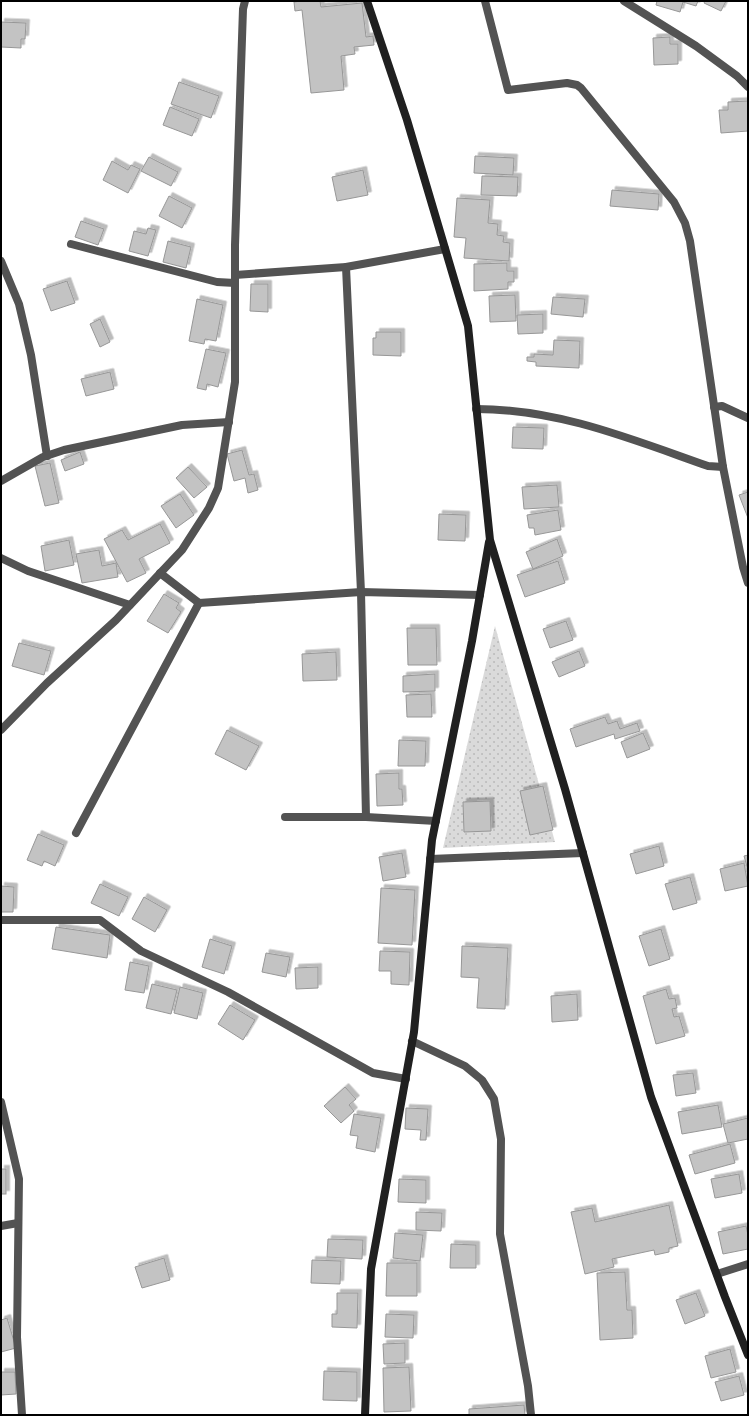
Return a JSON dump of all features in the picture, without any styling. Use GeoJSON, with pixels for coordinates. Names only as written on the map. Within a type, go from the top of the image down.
{"type":"FeatureCollection","features":[{"type":"Feature","properties":{"kind":"street"},"geometry":{"type":"LineString","coordinates":[[1,730],[47,683],[116,620],[182,550],[209,508],[218,488],[235,382],[235,279],[242,17],[245,1]]}},
{"type":"Feature","properties":{"kind":"street"},"geometry":{"type":"LineString","coordinates":[[368,1],[407,120],[468,326],[490,540],[565,789],[651,1097],[716,1274],[748,1355]]}},
{"type":"Feature","properties":{"kind":"street"},"geometry":{"type":"LineString","coordinates":[[485,1],[508,90],[567,83],[577,85],[581,88],[674,202],[685,223],[690,241],[723,467],[748,583]]}},
{"type":"Feature","properties":{"kind":"street"},"geometry":{"type":"LineString","coordinates":[[624,1],[696,46],[737,76],[748,87]]}},
{"type":"Feature","properties":{"kind":"street"},"geometry":{"type":"LineString","coordinates":[[71,244],[217,282],[346,267],[445,249]]}},
{"type":"Feature","properties":{"kind":"street"},"geometry":{"type":"LineString","coordinates":[[1,261],[19,304],[31,355],[47,456]]}},
{"type":"Feature","properties":{"kind":"street"},"geometry":{"type":"LineString","coordinates":[[346,267],[361,592],[366,817]]}},
{"type":"Feature","properties":{"kind":"street"},"geometry":{"type":"LineString","coordinates":[[714,407],[722,406],[748,418]]}},
{"type":"Feature","properties":{"kind":"street"},"geometry":{"type":"LineString","coordinates":[[476,409],[497,409],[525,412],[576,422],[618,434],[708,466],[723,467]]}},
{"type":"Feature","properties":{"kind":"street"},"geometry":{"type":"LineString","coordinates":[[1,481],[47,456],[64,450],[182,424],[229,422]]}},
{"type":"Feature","properties":{"kind":"street"},"geometry":{"type":"LineString","coordinates":[[365,1415],[371,1269],[412,1041],[430,859],[436,821],[490,540]]}},
{"type":"Feature","properties":{"kind":"street"},"geometry":{"type":"LineString","coordinates":[[1,558],[28,571],[130,605]]}},
{"type":"Feature","properties":{"kind":"street"},"geometry":{"type":"LineString","coordinates":[[160,574],[199,603],[361,592],[480,595]]}},
{"type":"Feature","properties":{"kind":"street"},"geometry":{"type":"LineString","coordinates":[[76,833],[199,603]]}},
{"type":"Feature","properties":{"kind":"street"},"geometry":{"type":"LineString","coordinates":[[285,817],[366,817],[436,821]]}},
{"type":"Feature","properties":{"kind":"street"},"geometry":{"type":"LineString","coordinates":[[430,859],[583,853]]}},
{"type":"Feature","properties":{"kind":"street"},"geometry":{"type":"LineString","coordinates":[[1,920],[100,920],[141,951],[228,992],[372,1072],[406,1079]]}},
{"type":"Feature","properties":{"kind":"street"},"geometry":{"type":"LineString","coordinates":[[412,1041],[465,1066],[482,1080],[494,1099],[501,1138],[500,1234],[528,1386],[531,1415]]}},
{"type":"Feature","properties":{"kind":"street"},"geometry":{"type":"LineString","coordinates":[[1,1102],[19,1179],[17,1337],[22,1415]]}},
{"type":"Feature","properties":{"kind":"street"},"geometry":{"type":"LineString","coordinates":[[1,1226],[18,1223]]}},
{"type":"Feature","properties":{"kind":"street"},"geometry":{"type":"LineString","coordinates":[[716,1274],[748,1264]]}},
{"type":"Feature","properties":{"kind":"shaded area"},"geometry":{"type":"Polygon","coordinates":[[[495,626],[555,842],[443,848],[495,626]]]}},
{"type":"Feature","properties":{"kind":"building"},"geometry":{"type":"Polygon","coordinates":[[[320,1],[321,7],[362,3],[366,37],[373,36],[374,45],[354,47],[355,54],[341,56],[344,90],[311,93],[302,10],[295,11],[294,2],[320,1]]]}},
{"type":"Feature","properties":{"kind":"building"},"geometry":{"type":"Polygon","coordinates":[[[657,1],[698,1],[696,6],[683,2],[680,12],[656,5],[657,1]]]}},
{"type":"Feature","properties":{"kind":"building"},"geometry":{"type":"Polygon","coordinates":[[[705,1],[726,1],[721,11],[704,3],[705,1]]]}},
{"type":"Feature","properties":{"kind":"building"},"geometry":{"type":"Polygon","coordinates":[[[1,22],[26,23],[25,39],[21,39],[21,48],[1,47],[1,22]]]}},
{"type":"Feature","properties":{"kind":"building"},"geometry":{"type":"Polygon","coordinates":[[[670,37],[670,44],[678,44],[678,64],[654,65],[653,38],[670,37]]]}},
{"type":"Feature","properties":{"kind":"building"},"geometry":{"type":"Polygon","coordinates":[[[179,82],[219,96],[211,118],[171,104],[179,82]]]}},
{"type":"Feature","properties":{"kind":"building"},"geometry":{"type":"Polygon","coordinates":[[[748,101],[748,131],[721,133],[719,110],[728,110],[728,102],[748,101]]]}},
{"type":"Feature","properties":{"kind":"building"},"geometry":{"type":"Polygon","coordinates":[[[170,107],[199,119],[192,136],[163,125],[170,107]]]}},
{"type":"Feature","properties":{"kind":"building"},"geometry":{"type":"Polygon","coordinates":[[[475,156],[514,158],[513,175],[474,173],[475,156]]]}},
{"type":"Feature","properties":{"kind":"building"},"geometry":{"type":"Polygon","coordinates":[[[149,157],[178,172],[171,186],[141,171],[149,157]]]}},
{"type":"Feature","properties":{"kind":"building"},"geometry":{"type":"Polygon","coordinates":[[[112,161],[128,170],[131,165],[140,169],[128,193],[103,180],[112,161]]]}},
{"type":"Feature","properties":{"kind":"building"},"geometry":{"type":"Polygon","coordinates":[[[363,170],[368,195],[337,201],[332,177],[363,170]]]}},
{"type":"Feature","properties":{"kind":"building"},"geometry":{"type":"Polygon","coordinates":[[[482,176],[518,177],[517,196],[481,195],[482,176]]]}},
{"type":"Feature","properties":{"kind":"building"},"geometry":{"type":"Polygon","coordinates":[[[612,190],[659,194],[658,210],[610,206],[612,190]]]}},
{"type":"Feature","properties":{"kind":"building"},"geometry":{"type":"Polygon","coordinates":[[[169,196],[192,208],[182,228],[159,216],[169,196]]]}},
{"type":"Feature","properties":{"kind":"building"},"geometry":{"type":"Polygon","coordinates":[[[457,198],[490,200],[488,223],[498,224],[497,235],[504,236],[503,242],[510,243],[509,261],[464,258],[466,238],[454,237],[457,198]]]}},
{"type":"Feature","properties":{"kind":"building"},"geometry":{"type":"Polygon","coordinates":[[[81,221],[104,229],[98,245],[75,237],[81,221]]]}},
{"type":"Feature","properties":{"kind":"building"},"geometry":{"type":"Polygon","coordinates":[[[148,228],[156,230],[148,256],[129,251],[134,231],[146,234],[148,228]]]}},
{"type":"Feature","properties":{"kind":"building"},"geometry":{"type":"Polygon","coordinates":[[[168,241],[191,247],[186,268],[163,262],[168,241]]]}},
{"type":"Feature","properties":{"kind":"building"},"geometry":{"type":"Polygon","coordinates":[[[507,263],[507,271],[514,271],[514,282],[508,282],[508,289],[474,291],[474,264],[507,263]]]}},
{"type":"Feature","properties":{"kind":"building"},"geometry":{"type":"Polygon","coordinates":[[[67,281],[75,303],[51,311],[43,289],[67,281]]]}},
{"type":"Feature","properties":{"kind":"building"},"geometry":{"type":"Polygon","coordinates":[[[251,284],[268,284],[268,312],[250,311],[251,284]]]}},
{"type":"Feature","properties":{"kind":"building"},"geometry":{"type":"Polygon","coordinates":[[[515,295],[516,321],[490,322],[489,296],[515,295]]]}},
{"type":"Feature","properties":{"kind":"building"},"geometry":{"type":"Polygon","coordinates":[[[553,297],[585,299],[583,317],[551,314],[553,297]]]}},
{"type":"Feature","properties":{"kind":"building"},"geometry":{"type":"Polygon","coordinates":[[[197,299],[223,305],[216,341],[205,339],[204,344],[189,341],[197,299]]]}},
{"type":"Feature","properties":{"kind":"building"},"geometry":{"type":"Polygon","coordinates":[[[543,314],[543,333],[518,334],[517,315],[543,314]]]}},
{"type":"Feature","properties":{"kind":"building"},"geometry":{"type":"Polygon","coordinates":[[[100,319],[110,342],[100,347],[90,324],[100,319]]]}},
{"type":"Feature","properties":{"kind":"building"},"geometry":{"type":"Polygon","coordinates":[[[376,332],[401,332],[401,356],[373,355],[373,338],[376,338],[376,332]]]}},
{"type":"Feature","properties":{"kind":"building"},"geometry":{"type":"Polygon","coordinates":[[[554,340],[580,341],[579,368],[536,366],[536,362],[527,361],[527,357],[534,357],[534,354],[553,355],[554,340]]]}},
{"type":"Feature","properties":{"kind":"building"},"geometry":{"type":"Polygon","coordinates":[[[206,349],[226,353],[218,387],[207,384],[206,390],[197,388],[206,349]]]}},
{"type":"Feature","properties":{"kind":"building"},"geometry":{"type":"Polygon","coordinates":[[[110,372],[114,389],[86,396],[81,379],[110,372]]]}},
{"type":"Feature","properties":{"kind":"building"},"geometry":{"type":"Polygon","coordinates":[[[513,427],[544,428],[543,449],[512,448],[513,427]]]}},
{"type":"Feature","properties":{"kind":"building"},"geometry":{"type":"Polygon","coordinates":[[[242,450],[249,475],[254,474],[258,490],[248,493],[245,478],[234,481],[227,454],[242,450]]]}},
{"type":"Feature","properties":{"kind":"building"},"geometry":{"type":"Polygon","coordinates":[[[80,452],[84,464],[65,471],[61,460],[80,452]]]}},
{"type":"Feature","properties":{"kind":"building"},"geometry":{"type":"Polygon","coordinates":[[[50,463],[59,503],[45,506],[35,466],[50,463]]]}},
{"type":"Feature","properties":{"kind":"building"},"geometry":{"type":"Polygon","coordinates":[[[188,467],[207,487],[194,498],[176,478],[188,467]]]}},
{"type":"Feature","properties":{"kind":"building"},"geometry":{"type":"Polygon","coordinates":[[[557,485],[559,507],[524,509],[522,487],[557,485]]]}},
{"type":"Feature","properties":{"kind":"building"},"geometry":{"type":"Polygon","coordinates":[[[748,492],[748,518],[739,495],[748,492]]]}},
{"type":"Feature","properties":{"kind":"building"},"geometry":{"type":"Polygon","coordinates":[[[180,494],[194,515],[176,528],[161,506],[180,494]]]}},
{"type":"Feature","properties":{"kind":"building"},"geometry":{"type":"Polygon","coordinates":[[[558,510],[561,530],[535,535],[534,528],[529,528],[527,515],[558,510]]]}},
{"type":"Feature","properties":{"kind":"building"},"geometry":{"type":"Polygon","coordinates":[[[439,514],[466,515],[465,541],[438,540],[439,514]]]}},
{"type":"Feature","properties":{"kind":"building"},"geometry":{"type":"Polygon","coordinates":[[[160,524],[170,543],[139,559],[146,573],[127,582],[104,539],[122,530],[128,540],[160,524]]]}},
{"type":"Feature","properties":{"kind":"building"},"geometry":{"type":"Polygon","coordinates":[[[557,539],[563,556],[533,569],[526,552],[557,539]]]}},
{"type":"Feature","properties":{"kind":"building"},"geometry":{"type":"Polygon","coordinates":[[[69,540],[74,565],[45,571],[41,546],[69,540]]]}},
{"type":"Feature","properties":{"kind":"building"},"geometry":{"type":"Polygon","coordinates":[[[99,550],[102,566],[116,563],[118,577],[82,583],[76,554],[99,550]]]}},
{"type":"Feature","properties":{"kind":"building"},"geometry":{"type":"Polygon","coordinates":[[[558,561],[565,583],[525,597],[517,575],[558,561]]]}},
{"type":"Feature","properties":{"kind":"building"},"geometry":{"type":"Polygon","coordinates":[[[164,594],[179,603],[176,608],[181,612],[168,633],[147,621],[164,594]]]}},
{"type":"Feature","properties":{"kind":"building"},"geometry":{"type":"Polygon","coordinates":[[[566,621],[573,640],[550,648],[543,629],[566,621]]]}},
{"type":"Feature","properties":{"kind":"building"},"geometry":{"type":"Polygon","coordinates":[[[407,628],[436,628],[437,665],[408,665],[407,628]]]}},
{"type":"Feature","properties":{"kind":"building"},"geometry":{"type":"Polygon","coordinates":[[[19,643],[51,651],[44,675],[12,666],[19,643]]]}},
{"type":"Feature","properties":{"kind":"building"},"geometry":{"type":"Polygon","coordinates":[[[579,651],[585,666],[559,677],[552,662],[579,651]]]}},
{"type":"Feature","properties":{"kind":"building"},"geometry":{"type":"Polygon","coordinates":[[[336,652],[337,680],[303,681],[302,654],[336,652]]]}},
{"type":"Feature","properties":{"kind":"building"},"geometry":{"type":"Polygon","coordinates":[[[435,674],[435,691],[403,692],[403,676],[435,674]]]}},
{"type":"Feature","properties":{"kind":"building"},"geometry":{"type":"Polygon","coordinates":[[[431,694],[432,717],[407,717],[406,695],[431,694]]]}},
{"type":"Feature","properties":{"kind":"building"},"geometry":{"type":"Polygon","coordinates":[[[605,717],[608,724],[617,721],[620,729],[637,723],[640,731],[615,739],[614,734],[576,747],[570,729],[605,717]]]}},
{"type":"Feature","properties":{"kind":"building"},"geometry":{"type":"Polygon","coordinates":[[[227,730],[259,746],[246,770],[215,754],[227,730]]]}},
{"type":"Feature","properties":{"kind":"building"},"geometry":{"type":"Polygon","coordinates":[[[643,733],[650,749],[627,758],[621,742],[643,733]]]}},
{"type":"Feature","properties":{"kind":"building"},"geometry":{"type":"Polygon","coordinates":[[[399,740],[426,741],[425,766],[398,766],[399,740]]]}},
{"type":"Feature","properties":{"kind":"building"},"geometry":{"type":"Polygon","coordinates":[[[399,773],[399,789],[402,789],[403,805],[377,806],[376,774],[399,773]]]}},
{"type":"Feature","properties":{"kind":"building"},"geometry":{"type":"Polygon","coordinates":[[[543,786],[553,830],[530,835],[520,791],[543,786]]]}},
{"type":"Feature","properties":{"kind":"building"},"geometry":{"type":"Polygon","coordinates":[[[490,801],[491,831],[464,832],[463,802],[490,801]]]}},
{"type":"Feature","properties":{"kind":"building"},"geometry":{"type":"Polygon","coordinates":[[[38,834],[64,845],[55,866],[44,861],[42,866],[27,860],[38,834]]]}},
{"type":"Feature","properties":{"kind":"building"},"geometry":{"type":"Polygon","coordinates":[[[659,846],[664,866],[636,874],[630,854],[659,846]]]}},
{"type":"Feature","properties":{"kind":"building"},"geometry":{"type":"Polygon","coordinates":[[[402,853],[406,877],[383,881],[379,857],[402,853]]]}},
{"type":"Feature","properties":{"kind":"building"},"geometry":{"type":"Polygon","coordinates":[[[748,855],[748,870],[744,856],[748,855]]]}},
{"type":"Feature","properties":{"kind":"building"},"geometry":{"type":"Polygon","coordinates":[[[744,863],[748,886],[725,891],[720,869],[744,863]]]}},
{"type":"Feature","properties":{"kind":"building"},"geometry":{"type":"Polygon","coordinates":[[[690,877],[697,903],[673,910],[665,884],[690,877]]]}},
{"type":"Feature","properties":{"kind":"building"},"geometry":{"type":"Polygon","coordinates":[[[100,884],[128,897],[119,916],[91,903],[100,884]]]}},
{"type":"Feature","properties":{"kind":"building"},"geometry":{"type":"Polygon","coordinates":[[[1,886],[14,887],[13,912],[1,912],[1,886]]]}},
{"type":"Feature","properties":{"kind":"building"},"geometry":{"type":"Polygon","coordinates":[[[381,888],[415,890],[412,945],[378,943],[381,888]]]}},
{"type":"Feature","properties":{"kind":"building"},"geometry":{"type":"Polygon","coordinates":[[[144,897],[167,910],[155,932],[132,919],[144,897]]]}},
{"type":"Feature","properties":{"kind":"building"},"geometry":{"type":"Polygon","coordinates":[[[56,927],[110,935],[107,958],[52,949],[56,927]]]}},
{"type":"Feature","properties":{"kind":"building"},"geometry":{"type":"Polygon","coordinates":[[[661,929],[670,959],[649,966],[639,936],[661,929]]]}},
{"type":"Feature","properties":{"kind":"building"},"geometry":{"type":"Polygon","coordinates":[[[210,939],[232,946],[224,974],[202,967],[210,939]]]}},
{"type":"Feature","properties":{"kind":"building"},"geometry":{"type":"Polygon","coordinates":[[[462,946],[508,948],[505,1009],[477,1008],[479,978],[461,977],[462,946]]]}},
{"type":"Feature","properties":{"kind":"building"},"geometry":{"type":"Polygon","coordinates":[[[380,951],[410,952],[409,985],[391,984],[391,971],[379,971],[380,951]]]}},
{"type":"Feature","properties":{"kind":"building"},"geometry":{"type":"Polygon","coordinates":[[[266,953],[290,957],[286,977],[262,972],[266,953]]]}},
{"type":"Feature","properties":{"kind":"building"},"geometry":{"type":"Polygon","coordinates":[[[130,962],[149,966],[144,993],[125,990],[130,962]]]}},
{"type":"Feature","properties":{"kind":"building"},"geometry":{"type":"Polygon","coordinates":[[[318,967],[318,988],[296,989],[295,968],[318,967]]]}},
{"type":"Feature","properties":{"kind":"building"},"geometry":{"type":"Polygon","coordinates":[[[152,984],[177,990],[171,1014],[146,1008],[152,984]]]}},
{"type":"Feature","properties":{"kind":"building"},"geometry":{"type":"Polygon","coordinates":[[[180,987],[203,993],[197,1019],[174,1013],[180,987]]]}},
{"type":"Feature","properties":{"kind":"building"},"geometry":{"type":"Polygon","coordinates":[[[666,989],[669,999],[675,998],[677,1008],[672,1009],[674,1017],[679,1016],[685,1036],[656,1044],[643,996],[666,989]]]}},
{"type":"Feature","properties":{"kind":"building"},"geometry":{"type":"Polygon","coordinates":[[[577,994],[578,1020],[552,1022],[551,996],[577,994]]]}},
{"type":"Feature","properties":{"kind":"building"},"geometry":{"type":"Polygon","coordinates":[[[230,1005],[255,1020],[243,1040],[218,1024],[230,1005]]]}},
{"type":"Feature","properties":{"kind":"building"},"geometry":{"type":"Polygon","coordinates":[[[693,1073],[696,1093],[676,1096],[673,1075],[693,1073]]]}},
{"type":"Feature","properties":{"kind":"building"},"geometry":{"type":"Polygon","coordinates":[[[345,1087],[356,1099],[349,1105],[354,1111],[341,1123],[324,1106],[345,1087]]]}},
{"type":"Feature","properties":{"kind":"building"},"geometry":{"type":"Polygon","coordinates":[[[718,1105],[722,1127],[682,1134],[678,1112],[718,1105]]]}},
{"type":"Feature","properties":{"kind":"building"},"geometry":{"type":"Polygon","coordinates":[[[406,1108],[428,1109],[426,1140],[420,1140],[421,1130],[405,1129],[406,1108]]]}},
{"type":"Feature","properties":{"kind":"building"},"geometry":{"type":"Polygon","coordinates":[[[354,1114],[381,1118],[375,1152],[356,1148],[358,1136],[350,1135],[354,1114]]]}},
{"type":"Feature","properties":{"kind":"building"},"geometry":{"type":"Polygon","coordinates":[[[748,1118],[748,1139],[728,1143],[723,1124],[748,1118]]]}},
{"type":"Feature","properties":{"kind":"building"},"geometry":{"type":"Polygon","coordinates":[[[730,1144],[735,1163],[695,1174],[689,1155],[730,1144]]]}},
{"type":"Feature","properties":{"kind":"building"},"geometry":{"type":"Polygon","coordinates":[[[1,1169],[6,1169],[6,1194],[1,1194],[1,1169]]]}},
{"type":"Feature","properties":{"kind":"building"},"geometry":{"type":"Polygon","coordinates":[[[739,1174],[742,1193],[715,1198],[711,1179],[739,1174]]]}},
{"type":"Feature","properties":{"kind":"building"},"geometry":{"type":"Polygon","coordinates":[[[399,1179],[426,1180],[426,1203],[398,1202],[399,1179]]]}},
{"type":"Feature","properties":{"kind":"building"},"geometry":{"type":"Polygon","coordinates":[[[669,1205],[678,1246],[669,1248],[669,1252],[655,1255],[654,1250],[612,1259],[614,1267],[585,1274],[571,1212],[592,1208],[595,1222],[669,1205]]]}},
{"type":"Feature","properties":{"kind":"building"},"geometry":{"type":"Polygon","coordinates":[[[416,1212],[442,1213],[441,1231],[416,1230],[416,1212]]]}},
{"type":"Feature","properties":{"kind":"building"},"geometry":{"type":"Polygon","coordinates":[[[746,1226],[748,1235],[748,1249],[723,1254],[718,1232],[746,1226]]]}},
{"type":"Feature","properties":{"kind":"building"},"geometry":{"type":"Polygon","coordinates":[[[395,1233],[423,1235],[420,1261],[393,1258],[395,1233]]]}},
{"type":"Feature","properties":{"kind":"building"},"geometry":{"type":"Polygon","coordinates":[[[328,1239],[363,1240],[362,1259],[327,1257],[328,1239]]]}},
{"type":"Feature","properties":{"kind":"building"},"geometry":{"type":"Polygon","coordinates":[[[451,1244],[476,1245],[476,1268],[450,1268],[451,1244]]]}},
{"type":"Feature","properties":{"kind":"building"},"geometry":{"type":"Polygon","coordinates":[[[164,1258],[170,1280],[142,1288],[135,1267],[164,1258]]]}},
{"type":"Feature","properties":{"kind":"building"},"geometry":{"type":"Polygon","coordinates":[[[312,1260],[341,1261],[340,1284],[311,1283],[312,1260]]]}},
{"type":"Feature","properties":{"kind":"building"},"geometry":{"type":"Polygon","coordinates":[[[387,1263],[417,1263],[417,1296],[386,1296],[387,1263]]]}},
{"type":"Feature","properties":{"kind":"building"},"geometry":{"type":"Polygon","coordinates":[[[625,1272],[627,1310],[632,1310],[633,1338],[600,1340],[597,1273],[625,1272]]]}},
{"type":"Feature","properties":{"kind":"building"},"geometry":{"type":"Polygon","coordinates":[[[337,1293],[358,1293],[357,1328],[332,1327],[332,1314],[337,1314],[337,1293]]]}},
{"type":"Feature","properties":{"kind":"building"},"geometry":{"type":"Polygon","coordinates":[[[696,1293],[705,1316],[685,1324],[676,1300],[696,1293]]]}},
{"type":"Feature","properties":{"kind":"building"},"geometry":{"type":"Polygon","coordinates":[[[386,1314],[414,1315],[413,1338],[385,1337],[386,1314]]]}},
{"type":"Feature","properties":{"kind":"building"},"geometry":{"type":"Polygon","coordinates":[[[7,1318],[16,1348],[1,1352],[1,1320],[7,1318]]]}},
{"type":"Feature","properties":{"kind":"building"},"geometry":{"type":"Polygon","coordinates":[[[405,1343],[405,1363],[384,1364],[383,1344],[405,1343]]]}},
{"type":"Feature","properties":{"kind":"building"},"geometry":{"type":"Polygon","coordinates":[[[730,1349],[736,1372],[711,1378],[705,1356],[730,1349]]]}},
{"type":"Feature","properties":{"kind":"building"},"geometry":{"type":"Polygon","coordinates":[[[409,1367],[411,1411],[384,1412],[383,1368],[409,1367]]]}},
{"type":"Feature","properties":{"kind":"building"},"geometry":{"type":"Polygon","coordinates":[[[324,1371],[357,1372],[357,1401],[323,1400],[324,1371]]]}},
{"type":"Feature","properties":{"kind":"building"},"geometry":{"type":"Polygon","coordinates":[[[1,1372],[15,1372],[16,1394],[1,1395],[1,1372]]]}},
{"type":"Feature","properties":{"kind":"building"},"geometry":{"type":"Polygon","coordinates":[[[739,1376],[744,1395],[721,1401],[715,1382],[739,1376]]]}},
{"type":"Feature","properties":{"kind":"building"},"geometry":{"type":"Polygon","coordinates":[[[524,1405],[525,1415],[469,1415],[469,1409],[524,1405]]]}}]}
